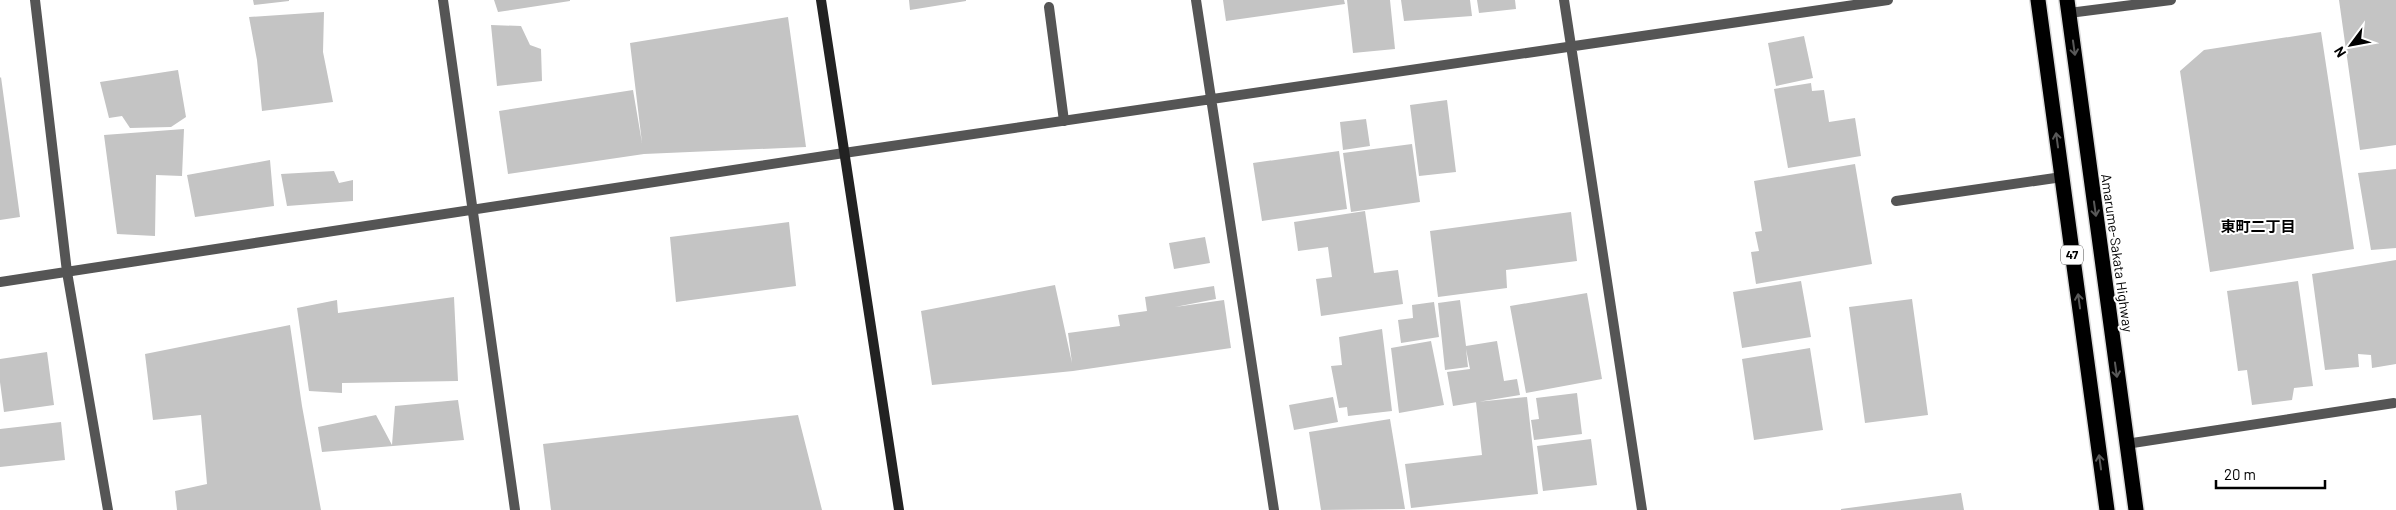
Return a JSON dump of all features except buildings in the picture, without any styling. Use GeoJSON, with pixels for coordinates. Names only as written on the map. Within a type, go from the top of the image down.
{"type":"FeatureCollection","features":[{"type":"Feature","properties":{"kind":"highway","name":"47"},"geometry":{"type":"LineString","coordinates":[[2038,0],[2107,510]]}},
{"type":"Feature","properties":{"kind":"highway","name":"Amarume-Sakata Highway"},"geometry":{"type":"LineString","coordinates":[[2068,7],[2136,510]]}},
{"type":"Feature","properties":{"kind":"street"},"geometry":{"type":"LineString","coordinates":[[34,0],[67,272],[108,510]]}},
{"type":"Feature","properties":{"kind":"street"},"geometry":{"type":"LineString","coordinates":[[443,0],[515,510]]}},
{"type":"Feature","properties":{"kind":"street"},"geometry":{"type":"LineString","coordinates":[[821,0],[899,510]]}},
{"type":"Feature","properties":{"kind":"street"},"geometry":{"type":"LineString","coordinates":[[1196,0],[1274,510]]}},
{"type":"Feature","properties":{"kind":"street"},"geometry":{"type":"LineString","coordinates":[[1564,0],[1642,510]]}},
{"type":"Feature","properties":{"kind":"street"},"geometry":{"type":"LineString","coordinates":[[0,282],[844,153],[1888,0]]}},
{"type":"Feature","properties":{"kind":"street"},"geometry":{"type":"LineString","coordinates":[[2068,7],[2171,0]]}},
{"type":"Feature","properties":{"kind":"street"},"geometry":{"type":"LineString","coordinates":[[1049,7],[1064,121]]}},
{"type":"Feature","properties":{"kind":"street"},"geometry":{"type":"LineString","coordinates":[[1896,201],[2062,177]]}},
{"type":"Feature","properties":{"kind":"street"},"geometry":{"type":"LineString","coordinates":[[2126,444],[2394,403]]}},
{"type":"Feature","properties":{"kind":"district","name":"東町二丁目"},"geometry":{"type":"Point","coordinates":[2258,227]}}]}
